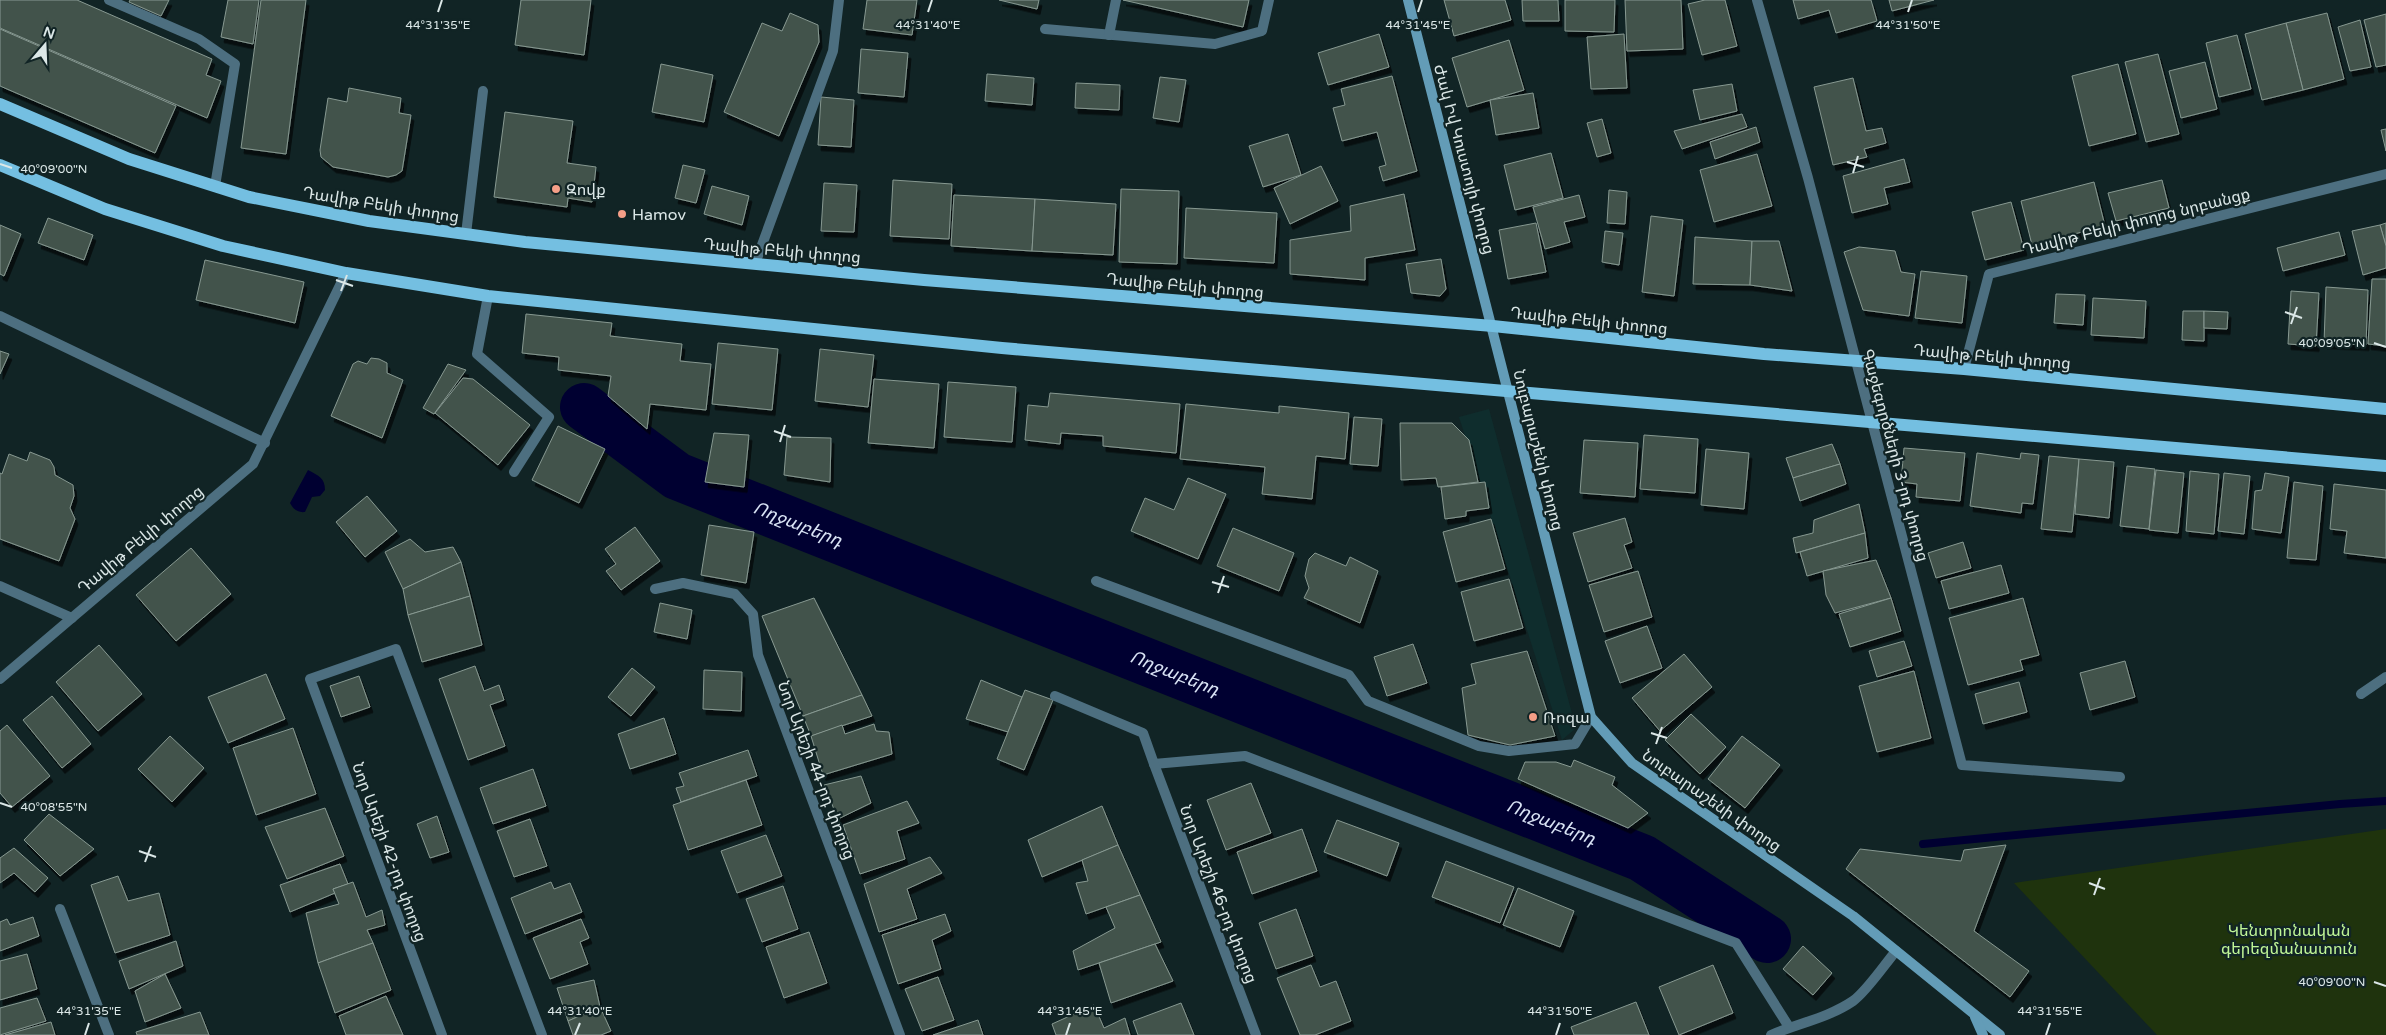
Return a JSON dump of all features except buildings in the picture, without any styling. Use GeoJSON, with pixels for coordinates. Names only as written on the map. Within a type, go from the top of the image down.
{"type":"FeatureCollection","features":[{"type":"Feature","properties":{"kind":"main road","name":"Ժակ Իվ Կուստոյի փողոց"},"geometry":{"type":"LineString","coordinates":[[1408,0],[1493,326]]}},
{"type":"Feature","properties":{"kind":"main road","name":"Դավիթ Բեկի փողոց"},"geometry":{"type":"LineString","coordinates":[[0,104],[129,159],[249,197],[369,221],[466,234],[755,264],[1493,326],[1764,354],[1964,369],[2386,409]]}},
{"type":"Feature","properties":{"kind":"main road"},"geometry":{"type":"LineString","coordinates":[[0,165],[105,210],[223,246],[346,273],[488,296],[1002,348],[2386,466]]}},
{"type":"Feature","properties":{"kind":"main road","name":"Նուբարաշենի փողոց"},"geometry":{"type":"LineString","coordinates":[[1493,326],[1591,717],[1632,763],[1853,916],[2000,1035]]}},
{"type":"Feature","properties":{"kind":"main road"},"geometry":{"type":"LineString","coordinates":[[1974,1014],[1984,1035]]}},
{"type":"Feature","properties":{"kind":"street"},"geometry":{"type":"LineString","coordinates":[[109,0],[199,39],[234,64],[215,186]]}},
{"type":"Feature","properties":{"kind":"street"},"geometry":{"type":"LineString","coordinates":[[755,264],[832,51],[839,0]]}},
{"type":"Feature","properties":{"kind":"street"},"geometry":{"type":"LineString","coordinates":[[1109,35],[1116,0]]}},
{"type":"Feature","properties":{"kind":"street"},"geometry":{"type":"LineString","coordinates":[[1045,29],[1215,44],[1262,31],[1269,0]]}},
{"type":"Feature","properties":{"kind":"street","name":"Գաջեգործների 3-րդ փողոց"},"geometry":{"type":"LineString","coordinates":[[1757,0],[1808,178],[1962,765],[2120,777]]}},
{"type":"Feature","properties":{"kind":"street"},"geometry":{"type":"LineString","coordinates":[[466,234],[483,91]]}},
{"type":"Feature","properties":{"kind":"street","name":"Դավիթ Բեկի փողոց նրբանցք"},"geometry":{"type":"LineString","coordinates":[[1964,369],[1989,274],[2386,174]]}},
{"type":"Feature","properties":{"kind":"street","name":"Դավիթ Բեկի փողոց"},"geometry":{"type":"LineString","coordinates":[[0,679],[253,464],[346,273]]}},
{"type":"Feature","properties":{"kind":"street"},"geometry":{"type":"LineString","coordinates":[[488,296],[478,354],[549,417],[514,472]]}},
{"type":"Feature","properties":{"kind":"street"},"geometry":{"type":"LineString","coordinates":[[0,316],[264,443]]}},
{"type":"Feature","properties":{"kind":"street"},"geometry":{"type":"LineString","coordinates":[[1096,581],[1349,675],[1368,701],[1479,746],[1508,751],[1576,744],[1591,717]]}},
{"type":"Feature","properties":{"kind":"street","name":"Նոր Արեշի 44-րդ փողոց"},"geometry":{"type":"LineString","coordinates":[[655,589],[683,583],[734,594],[753,614],[758,655],[900,1035]]}},
{"type":"Feature","properties":{"kind":"street"},"geometry":{"type":"LineString","coordinates":[[0,586],[72,618]]}},
{"type":"Feature","properties":{"kind":"street","name":"Նոր Արեշի 42-րդ փողոց"},"geometry":{"type":"LineString","coordinates":[[442,1035],[310,679],[396,649],[542,1035]]}},
{"type":"Feature","properties":{"kind":"street"},"geometry":{"type":"LineString","coordinates":[[2361,694],[2386,677]]}},
{"type":"Feature","properties":{"kind":"street","name":"Նոր Արեշի 46-րդ փողոց"},"geometry":{"type":"LineString","coordinates":[[1055,696],[1143,733],[1256,1035]]}},
{"type":"Feature","properties":{"kind":"street"},"geometry":{"type":"LineString","coordinates":[[1154,764],[1244,756],[1736,944],[1788,1028]]}},
{"type":"Feature","properties":{"kind":"street"},"geometry":{"type":"LineString","coordinates":[[60,909],[110,1035]]}},
{"type":"Feature","properties":{"kind":"street"},"geometry":{"type":"LineString","coordinates":[[1771,1035],[1819,1019],[1855,1000],[1896,951]]}},
{"type":"Feature","properties":{"kind":"shaded area"},"geometry":{"type":"Polygon","coordinates":[[[1489,409],[1576,728],[1562,740],[1459,417],[1489,409]]]}},
{"type":"Feature","properties":{"kind":"shaded area"},"geometry":{"type":"Polygon","coordinates":[[[308,470],[323,480],[325,490],[320,496],[312,497],[305,512],[300,512],[294,509],[290,503],[308,470]]]}},
{"type":"Feature","properties":{"kind":"green space","name":"Կենտրոնական գերեզմանատուն"},"geometry":{"type":"Polygon","coordinates":[[[2386,829],[2386,1035],[2157,1035],[2014,883],[2386,829]]]}},
{"type":"Feature","properties":{"kind":"waterway","name":"Ողջաբերդ"},"geometry":{"type":"LineString","coordinates":[[584,407],[677,476],[1642,858],[1767,939]]}},
{"type":"Feature","properties":{"kind":"waterway"},"geometry":{"type":"LineString","coordinates":[[1923,844],[2386,801]]}},
{"type":"Feature","properties":{"kind":"place","name":"Զովք"},"geometry":{"type":"Point","coordinates":[556,189]}},
{"type":"Feature","properties":{"kind":"place","name":"Hamov"},"geometry":{"type":"Point","coordinates":[622,214]}},
{"type":"Feature","properties":{"kind":"place","name":"Ռոզա"},"geometry":{"type":"Point","coordinates":[1533,717]}}]}
